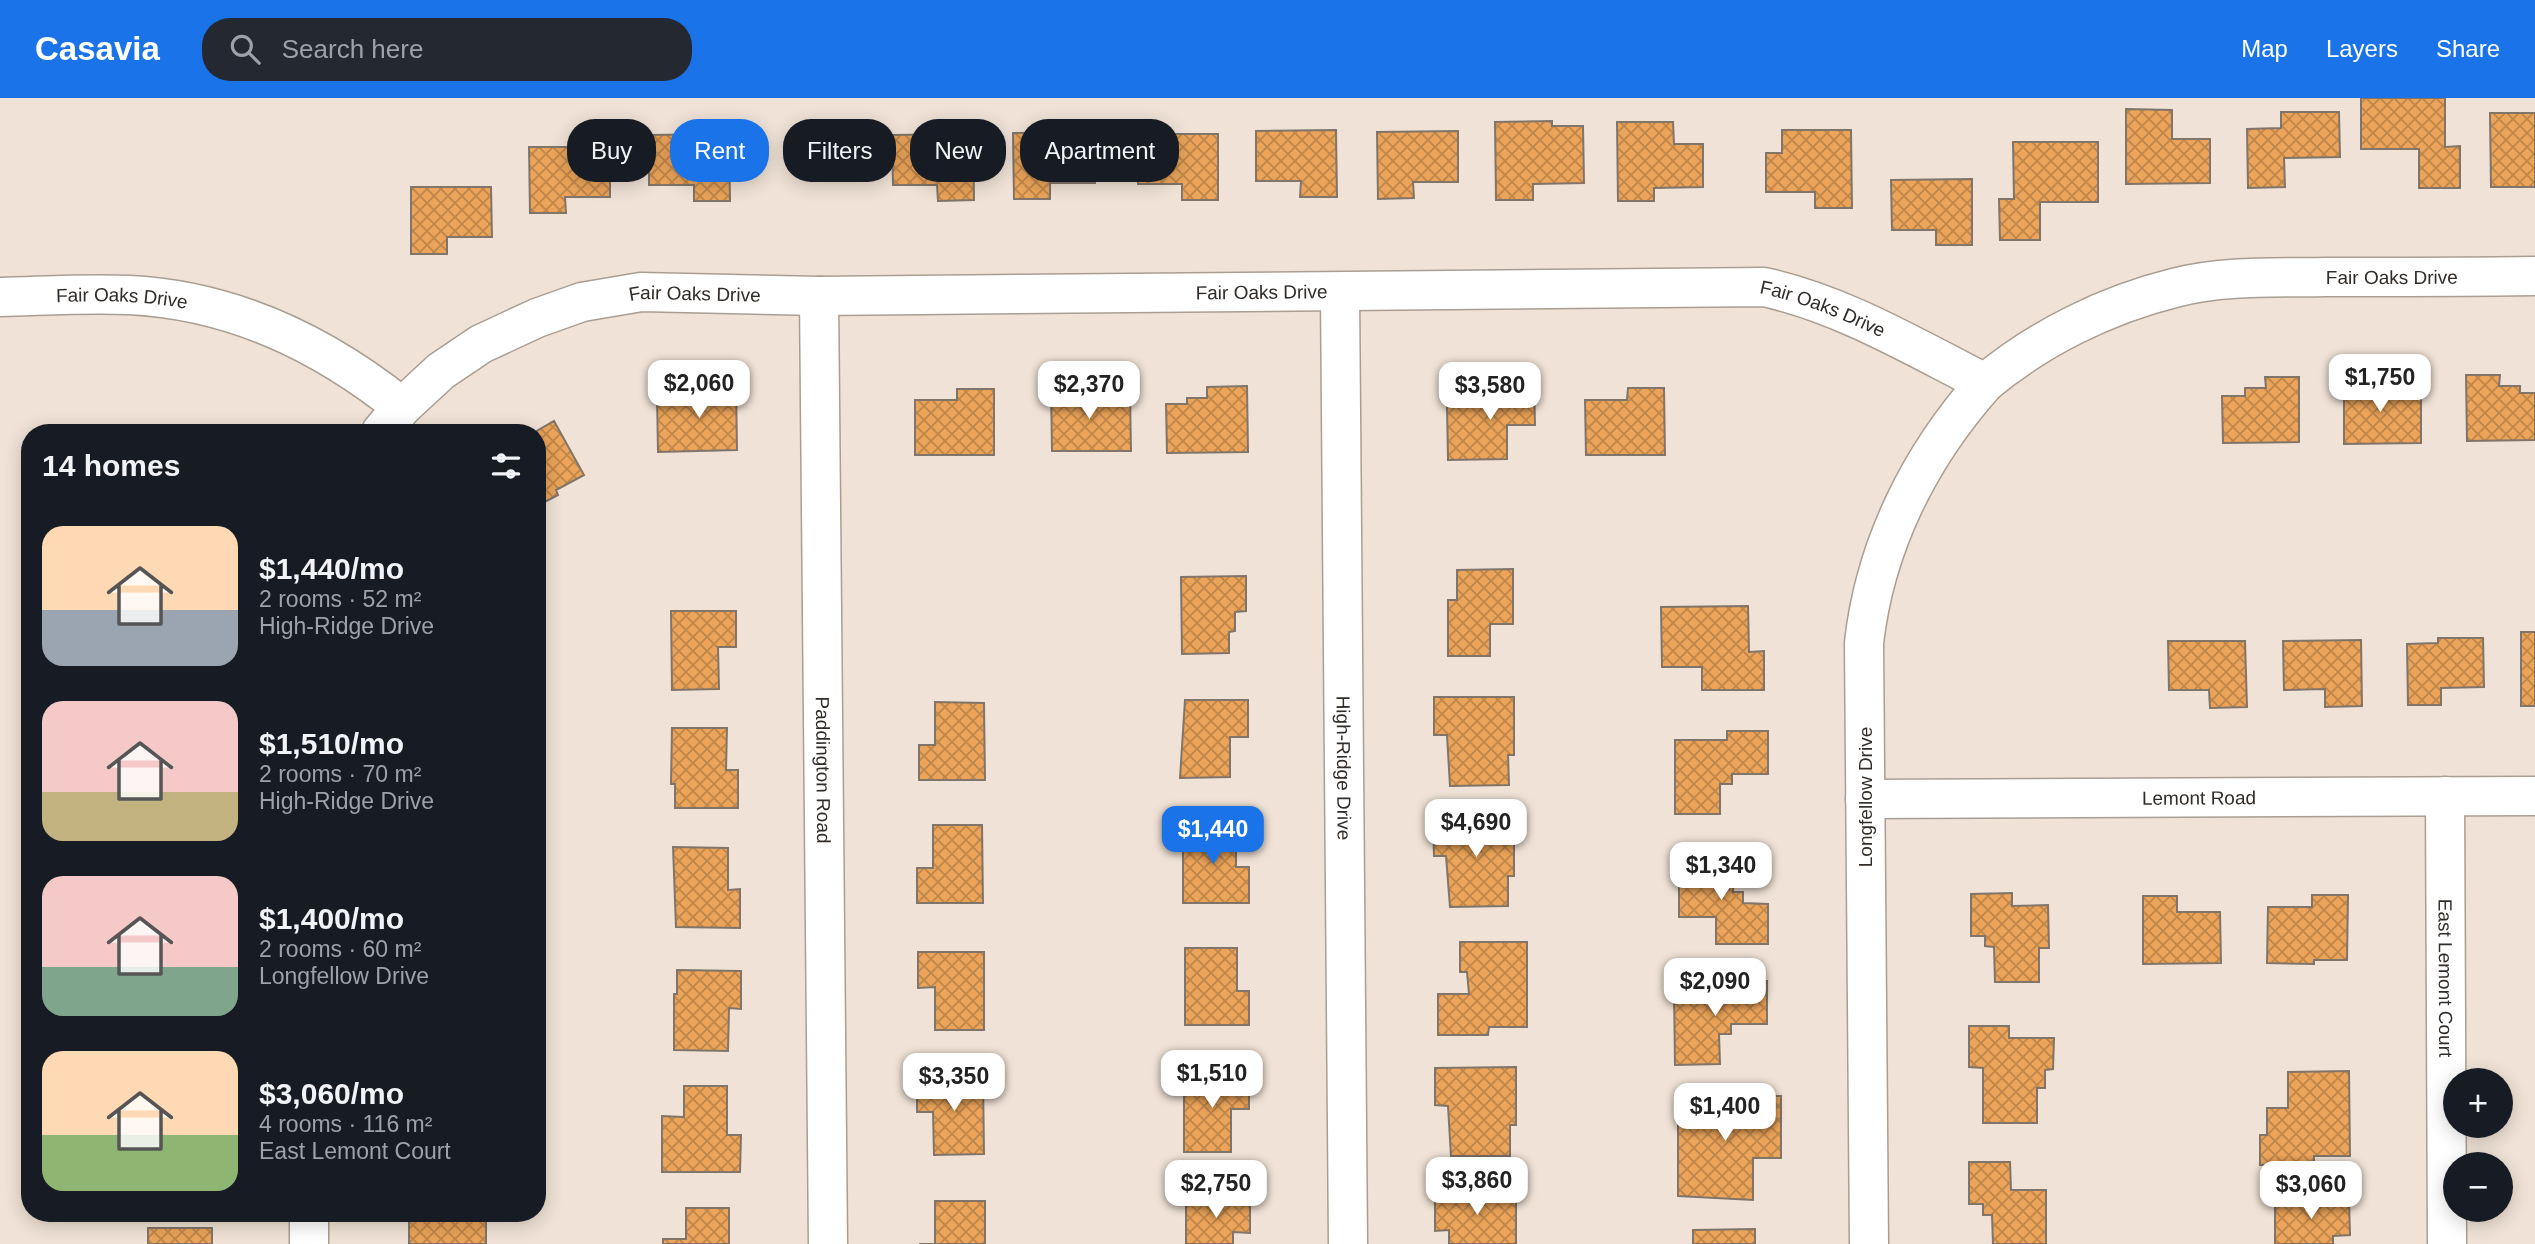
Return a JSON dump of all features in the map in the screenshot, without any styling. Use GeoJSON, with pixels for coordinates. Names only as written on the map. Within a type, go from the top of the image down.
{"type":"FeatureCollection","features":[{"type":"Feature","properties":{"kind":"street","name":"Fair Oaks Drive"},"geometry":{"type":"LineString","coordinates":[[0,297],[130,295],[212,307],[258,320],[309,343],[358,372],[391,419],[441,371],[481,344],[537,318],[582,302],[641,292],[819,296],[1764,287],[1793,293],[1848,315],[1985,383],[2008,364],[2052,336],[2124,302],[2176,287],[2243,278],[2535,276]]}},
{"type":"Feature","properties":{"kind":"street","name":"High-Ridge Drive"},"geometry":{"type":"LineString","coordinates":[[1340,292],[1348,1244]]}},
{"type":"Feature","properties":{"kind":"street","name":"Paddington Road"},"geometry":{"type":"LineString","coordinates":[[819,296],[828,1244]]}},
{"type":"Feature","properties":{"kind":"street","name":"Longfellow Drive"},"geometry":{"type":"LineString","coordinates":[[1868,1244],[1864,643],[1876,577],[1919,472],[1952,421],[1985,383]]}},
{"type":"Feature","properties":{"kind":"street","name":"East Lemont Court"},"geometry":{"type":"LineString","coordinates":[[2445,796],[2447,1244]]}},
{"type":"Feature","properties":{"kind":"street","name":"Lemont Road"},"geometry":{"type":"LineString","coordinates":[[1865,799],[2535,796]]}},
{"type":"Feature","properties":{"kind":"street"},"geometry":{"type":"LineString","coordinates":[[309,1222],[309,1244]]}},
{"type":"Feature","properties":{"kind":"building"},"geometry":{"type":"Polygon","coordinates":[[[2361,98],[2445,98],[2445,147],[2460,146],[2460,188],[2419,188],[2419,149],[2361,149],[2361,98]]]}},
{"type":"Feature","properties":{"kind":"building"},"geometry":{"type":"Polygon","coordinates":[[[2126,109],[2172,110],[2172,139],[2210,139],[2210,183],[2126,184],[2126,109]]]}},
{"type":"Feature","properties":{"kind":"building"},"geometry":{"type":"Polygon","coordinates":[[[2281,112],[2339,112],[2340,157],[2284,158],[2285,187],[2248,188],[2247,129],[2281,128],[2281,112]]]}},
{"type":"Feature","properties":{"kind":"building"},"geometry":{"type":"Polygon","coordinates":[[[2490,113],[2535,113],[2535,187],[2491,187],[2490,113]]]}},
{"type":"Feature","properties":{"kind":"building"},"geometry":{"type":"Polygon","coordinates":[[[1552,121],[1552,126],[1583,126],[1584,183],[1533,184],[1533,200],[1496,200],[1495,122],[1552,121]]]}},
{"type":"Feature","properties":{"kind":"building"},"geometry":{"type":"Polygon","coordinates":[[[1617,122],[1673,122],[1674,144],[1703,144],[1703,187],[1654,188],[1654,201],[1618,201],[1617,122]]]}},
{"type":"Feature","properties":{"kind":"building"},"geometry":{"type":"Polygon","coordinates":[[[1336,130],[1337,197],[1300,197],[1301,181],[1256,181],[1256,131],[1336,130]]]}},
{"type":"Feature","properties":{"kind":"building"},"geometry":{"type":"Polygon","coordinates":[[[1782,130],[1851,130],[1852,208],[1815,208],[1815,192],[1766,192],[1766,153],[1782,153],[1782,130]]]}},
{"type":"Feature","properties":{"kind":"building"},"geometry":{"type":"Polygon","coordinates":[[[1458,131],[1458,182],[1413,182],[1414,198],[1378,199],[1377,132],[1458,131]]]}},
{"type":"Feature","properties":{"kind":"building"},"geometry":{"type":"Polygon","coordinates":[[[1013,133],[1020,133],[1020,182],[1095,183],[1050,183],[1050,199],[1014,199],[1013,133]]]}},
{"type":"Feature","properties":{"kind":"building"},"geometry":{"type":"Polygon","coordinates":[[[1179,134],[1218,134],[1218,200],[1182,200],[1182,184],[1138,184],[1179,182],[1179,134]]]}},
{"type":"Feature","properties":{"kind":"building"},"geometry":{"type":"Polygon","coordinates":[[[656,135],[670,135],[670,182],[730,182],[730,201],[694,201],[694,185],[649,185],[649,182],[656,182],[656,135]]]}},
{"type":"Feature","properties":{"kind":"building"},"geometry":{"type":"Polygon","coordinates":[[[896,135],[910,135],[910,182],[974,182],[974,200],[938,201],[937,185],[893,185],[893,182],[896,182],[896,135]]]}},
{"type":"Feature","properties":{"kind":"building"},"geometry":{"type":"Polygon","coordinates":[[[2013,142],[2098,142],[2098,202],[2040,202],[2040,240],[2000,240],[1999,199],[2014,199],[2013,142]]]}},
{"type":"Feature","properties":{"kind":"building"},"geometry":{"type":"Polygon","coordinates":[[[529,147],[567,147],[567,182],[610,182],[610,197],[565,197],[566,213],[530,213],[529,147]]]}},
{"type":"Feature","properties":{"kind":"building"},"geometry":{"type":"Polygon","coordinates":[[[1972,179],[1972,245],[1936,245],[1936,230],[1892,230],[1891,180],[1972,179]]]}},
{"type":"Feature","properties":{"kind":"building"},"geometry":{"type":"Polygon","coordinates":[[[411,187],[491,187],[492,237],[447,237],[447,254],[411,254],[411,187]]]}},
{"type":"Feature","properties":{"kind":"building"},"geometry":{"type":"Polygon","coordinates":[[[2466,375],[2500,375],[2499,386],[2520,386],[2520,393],[2535,393],[2535,440],[2467,441],[2466,375]]]}},
{"type":"Feature","properties":{"kind":"building"},"geometry":{"type":"Polygon","coordinates":[[[2265,377],[2299,377],[2299,442],[2223,443],[2222,396],[2245,396],[2245,388],[2266,388],[2265,377]]]}},
{"type":"Feature","properties":{"kind":"building"},"geometry":{"type":"Polygon","coordinates":[[[2344,378],[2377,378],[2377,389],[2398,389],[2398,396],[2421,396],[2421,443],[2344,444],[2344,378]]]}},
{"type":"Feature","properties":{"kind":"building"},"geometry":{"type":"Polygon","coordinates":[[[1496,382],[1534,382],[1535,425],[1507,425],[1507,459],[1448,460],[1447,406],[1480,406],[1480,397],[1495,397],[1496,382]]]}},
{"type":"Feature","properties":{"kind":"building"},"geometry":{"type":"Polygon","coordinates":[[[736,384],[737,450],[658,452],[657,396],[700,395],[699,385],[736,384]]]}},
{"type":"Feature","properties":{"kind":"building"},"geometry":{"type":"Polygon","coordinates":[[[1051,385],[1088,385],[1088,396],[1130,395],[1131,451],[1052,451],[1051,385]]]}},
{"type":"Feature","properties":{"kind":"building"},"geometry":{"type":"Polygon","coordinates":[[[1247,386],[1248,452],[1167,453],[1166,404],[1187,404],[1187,398],[1207,398],[1207,387],[1247,386]]]}},
{"type":"Feature","properties":{"kind":"building"},"geometry":{"type":"Polygon","coordinates":[[[1628,388],[1664,388],[1665,455],[1586,455],[1585,400],[1627,400],[1628,388]]]}},
{"type":"Feature","properties":{"kind":"building"},"geometry":{"type":"Polygon","coordinates":[[[957,389],[994,389],[994,455],[915,455],[915,400],[957,400],[957,389]]]}},
{"type":"Feature","properties":{"kind":"building"},"geometry":{"type":"Polygon","coordinates":[[[554,421],[584,475],[556,490],[558,495],[546,501],[546,426],[554,421]]]}},
{"type":"Feature","properties":{"kind":"building"},"geometry":{"type":"Polygon","coordinates":[[[1513,569],[1513,624],[1490,624],[1490,656],[1448,656],[1448,600],[1457,600],[1457,570],[1513,569]]]}},
{"type":"Feature","properties":{"kind":"building"},"geometry":{"type":"Polygon","coordinates":[[[1246,576],[1246,611],[1235,612],[1235,631],[1229,632],[1229,653],[1182,654],[1181,577],[1246,576]]]}},
{"type":"Feature","properties":{"kind":"building"},"geometry":{"type":"Polygon","coordinates":[[[1748,606],[1749,652],[1764,651],[1764,690],[1702,690],[1702,667],[1662,667],[1661,607],[1748,606]]]}},
{"type":"Feature","properties":{"kind":"building"},"geometry":{"type":"Polygon","coordinates":[[[671,611],[736,611],[736,647],[718,647],[719,689],[672,690],[671,611]]]}},
{"type":"Feature","properties":{"kind":"building"},"geometry":{"type":"Polygon","coordinates":[[[2521,632],[2535,632],[2535,706],[2521,706],[2521,632]]]}},
{"type":"Feature","properties":{"kind":"building"},"geometry":{"type":"Polygon","coordinates":[[[2438,638],[2483,638],[2484,687],[2441,688],[2441,705],[2408,705],[2407,644],[2438,643],[2438,638]]]}},
{"type":"Feature","properties":{"kind":"building"},"geometry":{"type":"Polygon","coordinates":[[[2361,640],[2362,706],[2325,707],[2325,689],[2284,690],[2283,641],[2361,640]]]}},
{"type":"Feature","properties":{"kind":"building"},"geometry":{"type":"Polygon","coordinates":[[[2168,641],[2245,641],[2247,707],[2210,708],[2209,690],[2169,690],[2168,641]]]}},
{"type":"Feature","properties":{"kind":"building"},"geometry":{"type":"Polygon","coordinates":[[[1434,697],[1514,697],[1514,755],[1508,755],[1509,785],[1450,786],[1447,735],[1434,735],[1434,697]]]}},
{"type":"Feature","properties":{"kind":"building"},"geometry":{"type":"Polygon","coordinates":[[[1185,700],[1248,700],[1248,737],[1230,737],[1230,777],[1180,778],[1185,700]]]}},
{"type":"Feature","properties":{"kind":"building"},"geometry":{"type":"Polygon","coordinates":[[[935,702],[984,703],[985,780],[919,780],[919,745],[935,745],[935,702]]]}},
{"type":"Feature","properties":{"kind":"building"},"geometry":{"type":"Polygon","coordinates":[[[672,728],[727,728],[726,770],[738,770],[738,808],[675,808],[675,784],[671,784],[672,728]]]}},
{"type":"Feature","properties":{"kind":"building"},"geometry":{"type":"Polygon","coordinates":[[[1727,731],[1768,731],[1768,774],[1732,774],[1732,784],[1720,784],[1720,814],[1675,814],[1675,740],[1727,740],[1727,731]]]}},
{"type":"Feature","properties":{"kind":"building"},"geometry":{"type":"Polygon","coordinates":[[[1433,818],[1514,818],[1514,876],[1508,876],[1508,906],[1450,907],[1446,856],[1434,856],[1433,818]]]}},
{"type":"Feature","properties":{"kind":"building"},"geometry":{"type":"Polygon","coordinates":[[[933,825],[982,825],[983,903],[917,903],[917,868],[933,868],[933,825]]]}},
{"type":"Feature","properties":{"kind":"building"},"geometry":{"type":"Polygon","coordinates":[[[1183,825],[1236,825],[1236,867],[1249,867],[1249,903],[1183,903],[1183,825]]]}},
{"type":"Feature","properties":{"kind":"building"},"geometry":{"type":"Polygon","coordinates":[[[673,847],[728,848],[728,890],[740,889],[740,928],[676,927],[673,847]]]}},
{"type":"Feature","properties":{"kind":"building"},"geometry":{"type":"Polygon","coordinates":[[[1679,859],[1734,859],[1733,892],[1743,892],[1743,903],[1768,904],[1768,944],[1716,944],[1716,917],[1679,917],[1679,859]]]}},
{"type":"Feature","properties":{"kind":"building"},"geometry":{"type":"Polygon","coordinates":[[[2012,893],[2012,906],[2048,905],[2049,948],[2039,948],[2039,982],[1995,982],[1994,947],[1985,946],[1985,936],[1971,936],[1971,894],[2012,893]]]}},
{"type":"Feature","properties":{"kind":"building"},"geometry":{"type":"Polygon","coordinates":[[[2312,895],[2348,895],[2347,960],[2314,960],[2314,964],[2267,963],[2268,907],[2312,907],[2312,895]]]}},
{"type":"Feature","properties":{"kind":"building"},"geometry":{"type":"Polygon","coordinates":[[[2143,896],[2177,896],[2177,912],[2220,912],[2221,963],[2143,964],[2143,896]]]}},
{"type":"Feature","properties":{"kind":"building"},"geometry":{"type":"Polygon","coordinates":[[[1460,942],[1527,942],[1527,1027],[1489,1027],[1488,1035],[1438,1035],[1438,994],[1469,994],[1467,972],[1460,972],[1460,942]]]}},
{"type":"Feature","properties":{"kind":"building"},"geometry":{"type":"Polygon","coordinates":[[[1185,948],[1237,948],[1237,991],[1249,991],[1249,1025],[1185,1025],[1185,948]]]}},
{"type":"Feature","properties":{"kind":"building"},"geometry":{"type":"Polygon","coordinates":[[[918,952],[984,952],[984,1030],[935,1030],[935,987],[918,988],[918,952]]]}},
{"type":"Feature","properties":{"kind":"building"},"geometry":{"type":"Polygon","coordinates":[[[677,970],[741,971],[741,1009],[729,1008],[728,1051],[674,1050],[677,970]]]}},
{"type":"Feature","properties":{"kind":"building"},"geometry":{"type":"Polygon","coordinates":[[[1727,981],[1767,981],[1767,1024],[1731,1024],[1731,1034],[1719,1034],[1720,1064],[1675,1065],[1674,990],[1727,989],[1727,981]]]}},
{"type":"Feature","properties":{"kind":"building"},"geometry":{"type":"Polygon","coordinates":[[[1969,1026],[2009,1026],[2009,1038],[2054,1038],[2053,1069],[2045,1070],[2045,1088],[2037,1088],[2037,1123],[1983,1123],[1983,1068],[1969,1067],[1969,1026]]]}},
{"type":"Feature","properties":{"kind":"building"},"geometry":{"type":"Polygon","coordinates":[[[1516,1067],[1516,1125],[1510,1125],[1510,1156],[1451,1156],[1448,1106],[1435,1105],[1435,1068],[1516,1067]]]}},
{"type":"Feature","properties":{"kind":"building"},"geometry":{"type":"Polygon","coordinates":[[[2349,1071],[2350,1156],[2314,1156],[2314,1164],[2260,1165],[2260,1135],[2267,1135],[2267,1108],[2288,1108],[2288,1072],[2349,1071]]]}},
{"type":"Feature","properties":{"kind":"building"},"geometry":{"type":"Polygon","coordinates":[[[1184,1074],[1249,1074],[1249,1109],[1231,1109],[1231,1152],[1184,1152],[1184,1074]]]}},
{"type":"Feature","properties":{"kind":"building"},"geometry":{"type":"Polygon","coordinates":[[[917,1077],[983,1077],[984,1154],[934,1155],[933,1112],[917,1112],[917,1077]]]}},
{"type":"Feature","properties":{"kind":"building"},"geometry":{"type":"Polygon","coordinates":[[[684,1086],[727,1086],[727,1135],[741,1135],[740,1172],[662,1172],[662,1116],[684,1117],[684,1086]]]}},
{"type":"Feature","properties":{"kind":"building"},"geometry":{"type":"Polygon","coordinates":[[[1678,1096],[1781,1096],[1781,1158],[1753,1158],[1753,1200],[1678,1196],[1678,1096]]]}},
{"type":"Feature","properties":{"kind":"building"},"geometry":{"type":"Polygon","coordinates":[[[1969,1162],[2010,1162],[2011,1190],[2046,1190],[2046,1244],[1993,1244],[1992,1215],[1983,1215],[1983,1204],[1969,1204],[1969,1162]]]}},
{"type":"Feature","properties":{"kind":"building"},"geometry":{"type":"Polygon","coordinates":[[[1516,1192],[1516,1244],[1449,1244],[1449,1230],[1435,1231],[1435,1193],[1516,1192]]]}},
{"type":"Feature","properties":{"kind":"building"},"geometry":{"type":"Polygon","coordinates":[[[1186,1197],[1250,1198],[1250,1233],[1233,1232],[1233,1244],[1186,1244],[1186,1197]]]}},
{"type":"Feature","properties":{"kind":"building"},"geometry":{"type":"Polygon","coordinates":[[[2349,1200],[2350,1235],[2333,1236],[2333,1244],[2275,1244],[2275,1201],[2349,1200]]]}},
{"type":"Feature","properties":{"kind":"building"},"geometry":{"type":"Polygon","coordinates":[[[935,1201],[985,1201],[985,1244],[935,1244],[935,1201]]]}},
{"type":"Feature","properties":{"kind":"building"},"geometry":{"type":"Polygon","coordinates":[[[686,1208],[729,1208],[729,1244],[663,1244],[663,1239],[686,1239],[686,1208]]]}},
{"type":"Feature","properties":{"kind":"building"},"geometry":{"type":"Polygon","coordinates":[[[409,1222],[486,1222],[486,1244],[409,1244],[409,1222]]]}},
{"type":"Feature","properties":{"kind":"building"},"geometry":{"type":"Polygon","coordinates":[[[148,1228],[212,1228],[212,1244],[148,1244],[148,1228]]]}},
{"type":"Feature","properties":{"kind":"building"},"geometry":{"type":"Polygon","coordinates":[[[1755,1229],[1755,1244],[1693,1244],[1693,1230],[1755,1229]]]}}]}
